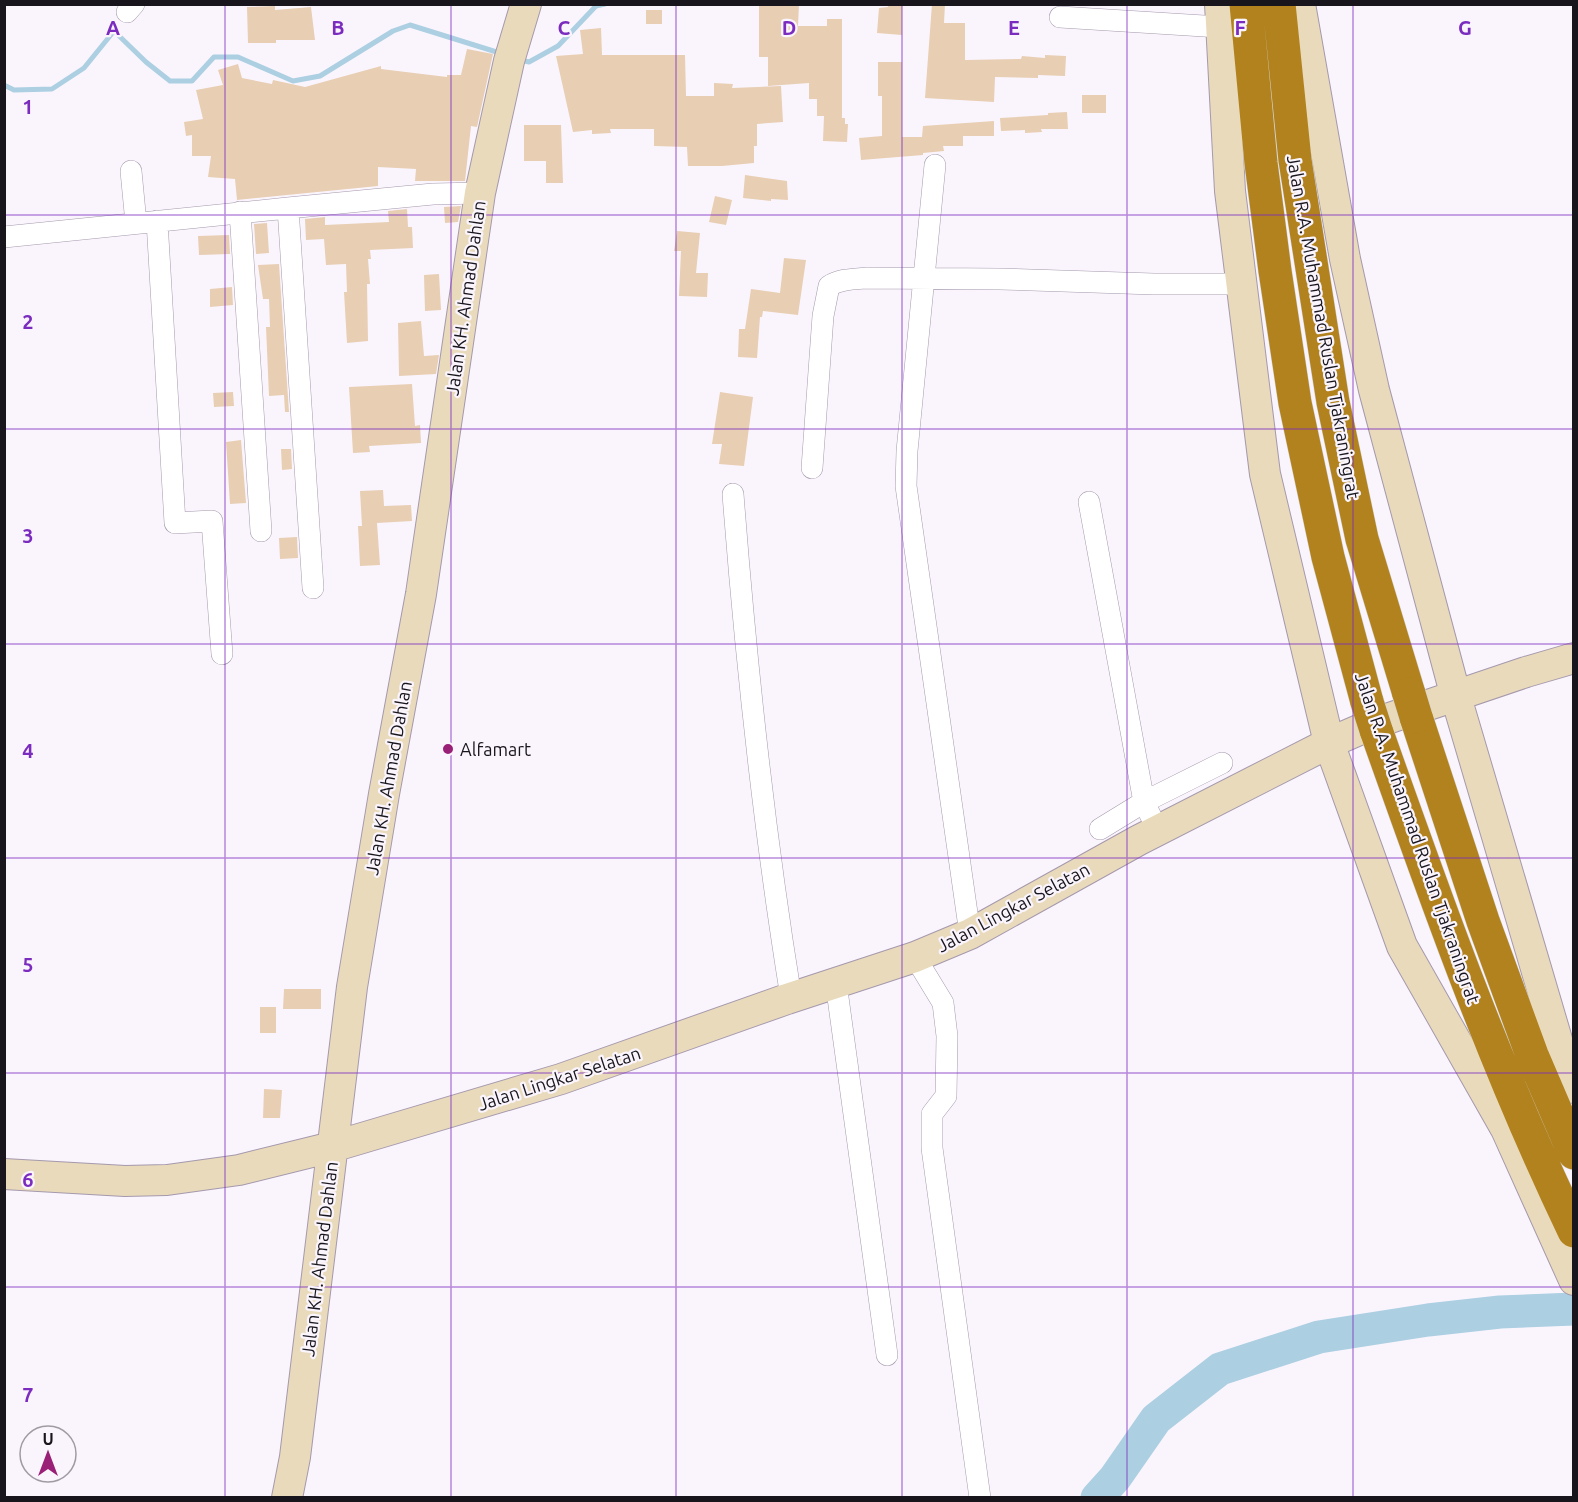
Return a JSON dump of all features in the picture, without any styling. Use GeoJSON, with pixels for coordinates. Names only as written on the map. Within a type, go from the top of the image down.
{"type":"FeatureCollection","features":[{"type":"Feature","properties":{"kind":"highway","name":"Jalan R.A. Muhammad Ruslan Tjakraningrat"},"geometry":{"type":"LineString","coordinates":[[1246,4],[1261,163],[1275,271],[1295,403],[1328,557],[1372,716],[1448,932],[1501,1068],[1574,1231]]}},
{"type":"Feature","properties":{"kind":"highway","name":"Jalan R.A. Muhammad Ruslan Tjakraningrat"},"geometry":{"type":"LineString","coordinates":[[1279,4],[1295,160],[1333,402],[1362,539],[1412,706],[1483,921],[1532,1055],[1574,1153]]}},
{"type":"Feature","properties":{"kind":"street","name":"Jalan KH. Ahmad Dahlan"},"geometry":{"type":"LineString","coordinates":[[287,1497],[296,1446],[352,987],[384,794],[421,594],[480,193],[512,52],[526,4]]}},
{"type":"Feature","properties":{"kind":"street","name":"Jalan R.A. Muhammad Ruslan Tjakraningrat"},"geometry":{"type":"LineString","coordinates":[[1300,4],[1349,281],[1374,390],[1456,697],[1563,1060],[1574,1088]]}},
{"type":"Feature","properties":{"kind":"street","name":"Jalan R.A. Muhammad Ruslan Tjakraningrat"},"geometry":{"type":"LineString","coordinates":[[1220,16],[1230,191],[1265,474],[1329,742],[1402,946],[1506,1129],[1574,1280]]}},
{"type":"Feature","properties":{"kind":"street"},"geometry":{"type":"LineString","coordinates":[[1060,17],[1220,16]]}},
{"type":"Feature","properties":{"kind":"street"},"geometry":{"type":"LineString","coordinates":[[935,165],[907,451],[906,486],[970,934]]}},
{"type":"Feature","properties":{"kind":"street"},"geometry":{"type":"LineString","coordinates":[[131,171],[136,223]]}},
{"type":"Feature","properties":{"kind":"street"},"geometry":{"type":"LineString","coordinates":[[4,237],[433,194],[480,193]]}},
{"type":"Feature","properties":{"kind":"street"},"geometry":{"type":"LineString","coordinates":[[288,208],[313,588]]}},
{"type":"Feature","properties":{"kind":"street"},"geometry":{"type":"LineString","coordinates":[[240,212],[261,531]]}},
{"type":"Feature","properties":{"kind":"street"},"geometry":{"type":"LineString","coordinates":[[157,221],[175,523],[212,521],[222,654]]}},
{"type":"Feature","properties":{"kind":"street"},"geometry":{"type":"LineString","coordinates":[[812,468],[823,316],[829,286],[846,280],[925,279],[1240,284]]}},
{"type":"Feature","properties":{"kind":"street"},"geometry":{"type":"LineString","coordinates":[[733,494],[742,601],[774,893],[791,997]]}},
{"type":"Feature","properties":{"kind":"street"},"geometry":{"type":"LineString","coordinates":[[1089,502],[1144,802],[1158,831]]}},
{"type":"Feature","properties":{"kind":"street","name":"Jalan Lingkar Selatan"},"geometry":{"type":"LineString","coordinates":[[4,1174],[79,1180],[167,1180],[239,1170],[332,1153],[561,1079],[791,997],[915,957],[970,934],[1158,831],[1329,742],[1375,723],[1574,658]]}},
{"type":"Feature","properties":{"kind":"street"},"geometry":{"type":"LineString","coordinates":[[1100,829],[1144,802],[1222,763]]}},
{"type":"Feature","properties":{"kind":"street"},"geometry":{"type":"LineString","coordinates":[[915,957],[943,1003],[947,1036],[945,1096],[932,1114],[932,1148],[980,1497]]}},
{"type":"Feature","properties":{"kind":"street"},"geometry":{"type":"LineString","coordinates":[[836,983],[887,1355]]}},
{"type":"Feature","properties":{"kind":"building"},"geometry":{"type":"Polygon","coordinates":[[[759,4],[799,4],[798,26],[827,26],[827,19],[842,19],[842,118],[845,118],[845,124],[848,124],[847,142],[823,141],[824,116],[817,116],[817,99],[809,99],[809,83],[768,86],[768,57],[759,57],[759,4]]]}},
{"type":"Feature","properties":{"kind":"building"},"geometry":{"type":"Polygon","coordinates":[[[888,4],[902,4],[902,35],[877,33],[879,8],[888,7],[888,4]]]}},
{"type":"Feature","properties":{"kind":"building"},"geometry":{"type":"Polygon","coordinates":[[[932,4],[945,4],[944,23],[965,23],[965,60],[1021,59],[1022,56],[1045,58],[1045,55],[1066,56],[1065,76],[995,77],[994,102],[925,98],[932,4]]]}},
{"type":"Feature","properties":{"kind":"building"},"geometry":{"type":"Polygon","coordinates":[[[275,6],[275,10],[311,7],[315,40],[248,43],[247,7],[275,6]]]}},
{"type":"Feature","properties":{"kind":"building"},"geometry":{"type":"Polygon","coordinates":[[[646,10],[662,10],[662,24],[646,24],[646,10]]]}},
{"type":"Feature","properties":{"kind":"building"},"geometry":{"type":"Polygon","coordinates":[[[601,28],[602,55],[685,55],[686,96],[714,96],[714,83],[733,84],[732,88],[781,86],[783,122],[757,124],[754,163],[722,166],[688,166],[687,147],[654,146],[654,129],[610,129],[611,133],[592,134],[592,130],[573,132],[556,56],[583,54],[580,30],[601,28]]]}},
{"type":"Feature","properties":{"kind":"building"},"geometry":{"type":"Polygon","coordinates":[[[467,49],[493,54],[477,127],[471,126],[465,181],[415,181],[416,169],[378,167],[378,186],[237,200],[235,179],[208,177],[211,156],[192,156],[192,135],[186,136],[184,122],[203,119],[196,90],[223,85],[218,70],[238,64],[242,78],[272,84],[273,80],[305,87],[381,66],[381,69],[447,77],[447,75],[461,75],[467,49]]]}},
{"type":"Feature","properties":{"kind":"building"},"geometry":{"type":"Polygon","coordinates":[[[878,62],[902,62],[902,137],[922,137],[923,126],[994,121],[994,136],[963,136],[963,146],[943,146],[944,151],[923,153],[923,155],[861,160],[859,138],[882,136],[882,96],[878,96],[878,62]]]}},
{"type":"Feature","properties":{"kind":"building"},"geometry":{"type":"Polygon","coordinates":[[[1082,95],[1106,95],[1106,113],[1082,113],[1082,95]]]}},
{"type":"Feature","properties":{"kind":"building"},"geometry":{"type":"Polygon","coordinates":[[[1067,112],[1068,129],[1041,129],[1042,132],[1025,133],[1025,130],[1001,131],[1000,118],[1067,112]]]}},
{"type":"Feature","properties":{"kind":"building"},"geometry":{"type":"Polygon","coordinates":[[[524,125],[561,125],[563,183],[546,183],[546,161],[524,161],[524,125]]]}},
{"type":"Feature","properties":{"kind":"building"},"geometry":{"type":"Polygon","coordinates":[[[745,175],[787,181],[788,200],[743,198],[745,175]]]}},
{"type":"Feature","properties":{"kind":"building"},"geometry":{"type":"Polygon","coordinates":[[[715,196],[732,200],[726,225],[709,222],[715,196]]]}},
{"type":"Feature","properties":{"kind":"building"},"geometry":{"type":"Polygon","coordinates":[[[461,206],[458,222],[445,223],[444,207],[461,206]]]}},
{"type":"Feature","properties":{"kind":"building"},"geometry":{"type":"Polygon","coordinates":[[[407,209],[408,227],[412,227],[413,248],[370,250],[371,259],[368,259],[370,284],[367,284],[368,341],[347,343],[344,292],[347,292],[346,264],[326,265],[324,239],[306,240],[305,219],[325,217],[325,225],[389,222],[388,211],[407,209]]]}},
{"type":"Feature","properties":{"kind":"building"},"geometry":{"type":"Polygon","coordinates":[[[267,223],[269,253],[256,254],[254,224],[267,223]]]}},
{"type":"Feature","properties":{"kind":"building"},"geometry":{"type":"Polygon","coordinates":[[[677,231],[700,233],[696,273],[708,273],[707,297],[679,296],[681,251],[674,251],[677,231]]]}},
{"type":"Feature","properties":{"kind":"building"},"geometry":{"type":"Polygon","coordinates":[[[229,235],[230,254],[199,255],[198,236],[229,235]]]}},
{"type":"Feature","properties":{"kind":"building"},"geometry":{"type":"Polygon","coordinates":[[[784,258],[806,260],[798,315],[763,311],[760,317],[757,358],[738,357],[739,329],[745,329],[751,289],[780,293],[784,258]]]}},
{"type":"Feature","properties":{"kind":"building"},"geometry":{"type":"Polygon","coordinates":[[[279,264],[289,412],[285,412],[284,395],[269,396],[266,327],[270,327],[269,299],[263,299],[258,265],[279,264]]]}},
{"type":"Feature","properties":{"kind":"building"},"geometry":{"type":"Polygon","coordinates":[[[439,274],[441,310],[425,311],[424,275],[439,274]]]}},
{"type":"Feature","properties":{"kind":"building"},"geometry":{"type":"Polygon","coordinates":[[[232,287],[233,305],[210,307],[210,289],[232,287]]]}},
{"type":"Feature","properties":{"kind":"building"},"geometry":{"type":"Polygon","coordinates":[[[421,321],[424,356],[439,355],[436,374],[399,376],[398,323],[421,321]]]}},
{"type":"Feature","properties":{"kind":"building"},"geometry":{"type":"Polygon","coordinates":[[[412,384],[415,426],[420,425],[421,443],[369,446],[370,452],[353,453],[349,387],[412,384]]]}},
{"type":"Feature","properties":{"kind":"building"},"geometry":{"type":"Polygon","coordinates":[[[233,392],[234,406],[214,407],[213,393],[233,392]]]}},
{"type":"Feature","properties":{"kind":"building"},"geometry":{"type":"Polygon","coordinates":[[[720,392],[753,397],[744,466],[719,464],[722,444],[712,444],[720,392]]]}},
{"type":"Feature","properties":{"kind":"building"},"geometry":{"type":"Polygon","coordinates":[[[241,440],[246,503],[230,504],[226,442],[241,440]]]}},
{"type":"Feature","properties":{"kind":"building"},"geometry":{"type":"Polygon","coordinates":[[[281,449],[291,449],[292,469],[282,470],[281,449]]]}},
{"type":"Feature","properties":{"kind":"building"},"geometry":{"type":"Polygon","coordinates":[[[383,490],[384,506],[411,505],[412,521],[377,523],[380,565],[360,566],[358,526],[362,526],[360,491],[383,490]]]}},
{"type":"Feature","properties":{"kind":"building"},"geometry":{"type":"Polygon","coordinates":[[[297,537],[298,558],[280,559],[279,538],[297,537]]]}},
{"type":"Feature","properties":{"kind":"building"},"geometry":{"type":"Polygon","coordinates":[[[284,989],[321,989],[321,1009],[283,1009],[284,989]]]}},
{"type":"Feature","properties":{"kind":"building"},"geometry":{"type":"Polygon","coordinates":[[[260,1007],[276,1007],[276,1033],[260,1033],[260,1007]]]}},
{"type":"Feature","properties":{"kind":"building"},"geometry":{"type":"Polygon","coordinates":[[[264,1089],[282,1090],[280,1118],[263,1118],[264,1089]]]}},
{"type":"Feature","properties":{"kind":"waterway"},"geometry":{"type":"LineString","coordinates":[[520,60],[529,62],[558,46],[596,6],[605,4]]}},
{"type":"Feature","properties":{"kind":"waterway"},"geometry":{"type":"LineString","coordinates":[[4,85],[14,90],[52,89],[84,68],[114,31],[146,62],[170,81],[192,81],[214,57],[238,57],[293,81],[320,76],[393,31],[410,25],[503,54]]}},
{"type":"Feature","properties":{"kind":"waterway"},"geometry":{"type":"LineString","coordinates":[[1097,1498],[1115,1478],[1156,1419],[1220,1369],[1319,1337],[1428,1320],[1500,1312],[1574,1309]]}},
{"type":"Feature","properties":{"kind":"place","name":"Alfamart"},"geometry":{"type":"Point","coordinates":[448,749]}}]}
